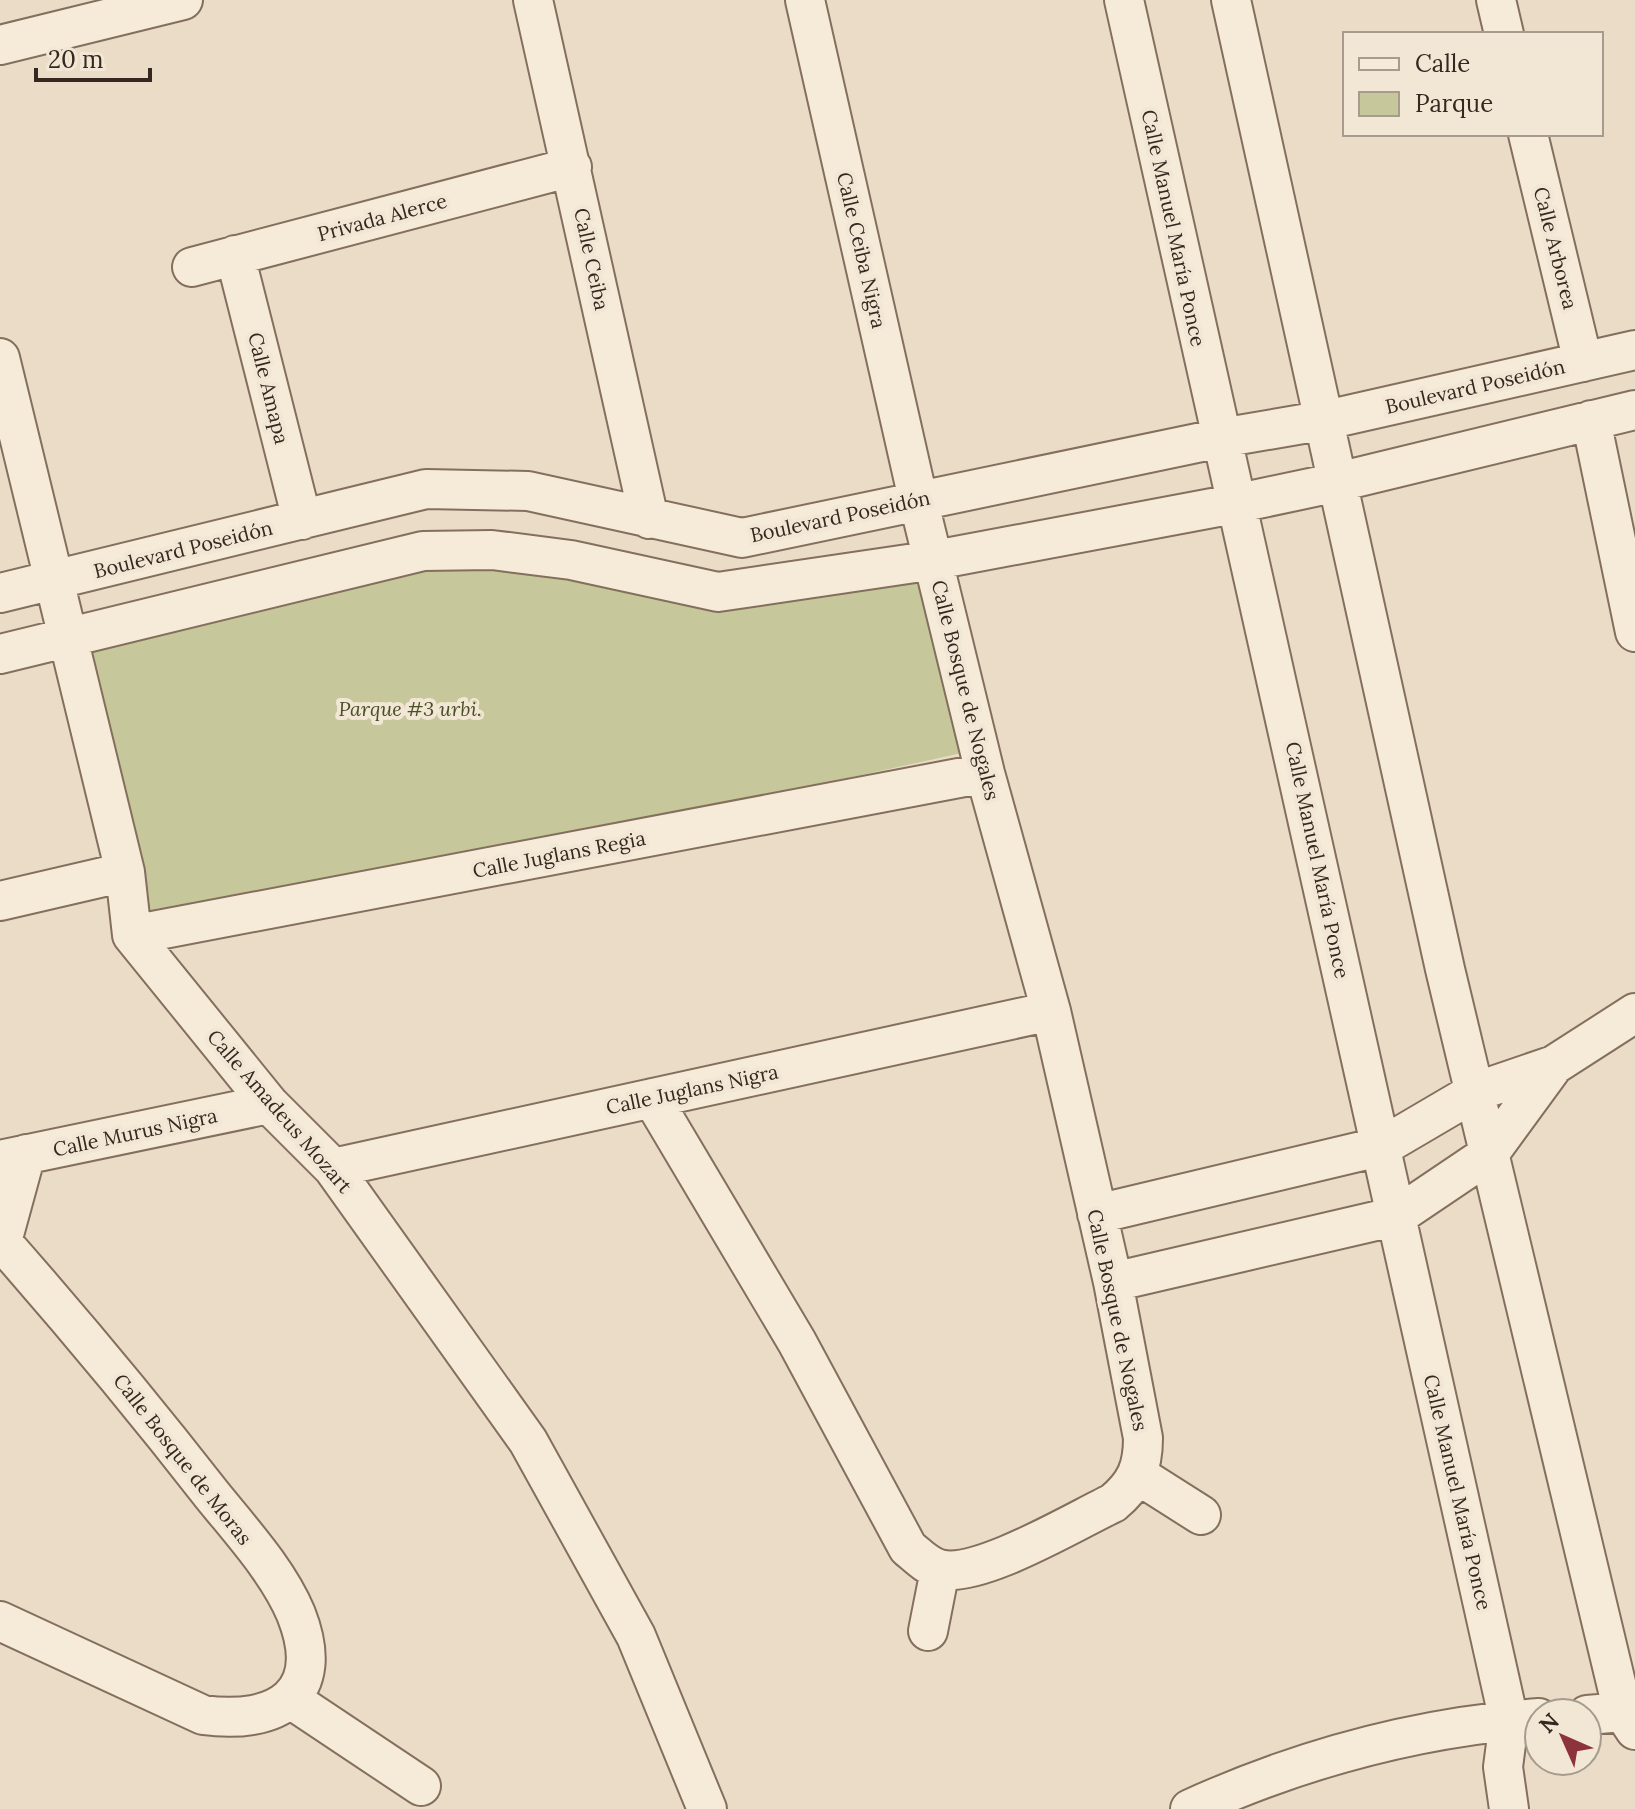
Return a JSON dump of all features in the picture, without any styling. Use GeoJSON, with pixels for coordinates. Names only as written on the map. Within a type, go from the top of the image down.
{"type":"FeatureCollection","features":[{"type":"Feature","properties":{"kind":"street"},"geometry":{"type":"LineString","coordinates":[[0,45],[183,0]]}},
{"type":"Feature","properties":{"kind":"street","name":"Calle Ceiba"},"geometry":{"type":"LineString","coordinates":[[533,0],[649,519]]}},
{"type":"Feature","properties":{"kind":"street","name":"Calle Ceiba Nigra"},"geometry":{"type":"LineString","coordinates":[[805,0],[918,499]]}},
{"type":"Feature","properties":{"kind":"street","name":"Calle Manuel María Ponce"},"geometry":{"type":"LineString","coordinates":[[1124,0],[1397,1216],[1523,1715]]}},
{"type":"Feature","properties":{"kind":"street"},"geometry":{"type":"LineString","coordinates":[[1231,0],[1489,1154],[1620,1718]]}},
{"type":"Feature","properties":{"kind":"street"},"geometry":{"type":"LineString","coordinates":[[1496,0],[1504,32]]}},
{"type":"Feature","properties":{"kind":"street","name":"Calle Arborea"},"geometry":{"type":"LineString","coordinates":[[1528,136],[1583,362]]}},
{"type":"Feature","properties":{"kind":"street","name":"Privada Alerce"},"geometry":{"type":"LineString","coordinates":[[192,267],[572,167]]}},
{"type":"Feature","properties":{"kind":"street","name":"Calle Amapa"},"geometry":{"type":"LineString","coordinates":[[235,255],[302,520]]}},
{"type":"Feature","properties":{"kind":"street","name":"Boulevard Poseidón"},"geometry":{"type":"LineString","coordinates":[[0,593],[426,489],[528,491],[742,538],[918,499],[1326,420],[1635,350]]}},
{"type":"Feature","properties":{"kind":"street"},"geometry":{"type":"LineString","coordinates":[[0,358],[125,872],[132,935]]}},
{"type":"Feature","properties":{"kind":"street"},"geometry":{"type":"LineString","coordinates":[[0,654],[423,551],[492,550],[571,560],[718,592],[935,560],[1338,482],[1635,410]]}},
{"type":"Feature","properties":{"kind":"street"},"geometry":{"type":"LineString","coordinates":[[1591,420],[1635,632]]}},
{"type":"Feature","properties":{"kind":"street","name":"Calle Bosque de Nogales"},"geometry":{"type":"LineString","coordinates":[[918,499],[985,773],[1051,1011],[1113,1282],[1143,1438],[1143,1458],[1138,1475]]}},
{"type":"Feature","properties":{"kind":"street","name":"Calle Juglans Regia"},"geometry":{"type":"LineString","coordinates":[[132,935],[985,773]]}},
{"type":"Feature","properties":{"kind":"street"},"geometry":{"type":"LineString","coordinates":[[0,901],[125,872]]}},
{"type":"Feature","properties":{"kind":"street","name":"Calle Amadeus Mozart"},"geometry":{"type":"LineString","coordinates":[[132,935],[269,1104],[333,1168],[528,1441],[636,1636],[707,1809]]}},
{"type":"Feature","properties":{"kind":"street","name":"Calle Juglans Nigra"},"geometry":{"type":"LineString","coordinates":[[333,1168],[1051,1011]]}},
{"type":"Feature","properties":{"kind":"street"},"geometry":{"type":"LineString","coordinates":[[1097,1214],[1383,1146],[1475,1092],[1554,1065],[1635,1013]]}},
{"type":"Feature","properties":{"kind":"street"},"geometry":{"type":"LineString","coordinates":[[1113,1282],[1397,1216],[1489,1154],[1554,1065]]}},
{"type":"Feature","properties":{"kind":"street"},"geometry":{"type":"LineString","coordinates":[[652,1098],[797,1342],[908,1548],[925,1563],[940,1570],[980,1567],[1113,1503],[1129,1489],[1138,1475],[1201,1515]]}},
{"type":"Feature","properties":{"kind":"street","name":"Calle Murus Nigra"},"geometry":{"type":"LineString","coordinates":[[13,1157],[269,1104]]}},
{"type":"Feature","properties":{"kind":"street"},"geometry":{"type":"LineString","coordinates":[[1,1246],[13,1157]]}},
{"type":"Feature","properties":{"kind":"street","name":"Calle Bosque de Moras"},"geometry":{"type":"LineString","coordinates":[[1,1246],[116,1372],[259,1555],[295,1613],[304,1643],[305,1670],[292,1700]]}},
{"type":"Feature","properties":{"kind":"street"},"geometry":{"type":"LineString","coordinates":[[928,1631],[940,1570]]}},
{"type":"Feature","properties":{"kind":"street"},"geometry":{"type":"LineString","coordinates":[[0,1621],[203,1715],[237,1719],[267,1713],[292,1700],[421,1786]]}},
{"type":"Feature","properties":{"kind":"street"},"geometry":{"type":"LineString","coordinates":[[1190,1809],[1243,1785],[1351,1749],[1523,1719]]}},
{"type":"Feature","properties":{"kind":"street","name":"Calle Manuel María Ponce"},"geometry":{"type":"LineString","coordinates":[[1509,1809],[1503,1767],[1523,1721]]}},
{"type":"Feature","properties":{"kind":"green space","name":"Parque #3 urbi."},"geometry":{"type":"Polygon","coordinates":[[[401,544],[698,583],[924,577],[962,753],[132,935],[74,620],[401,544]]]}}]}
